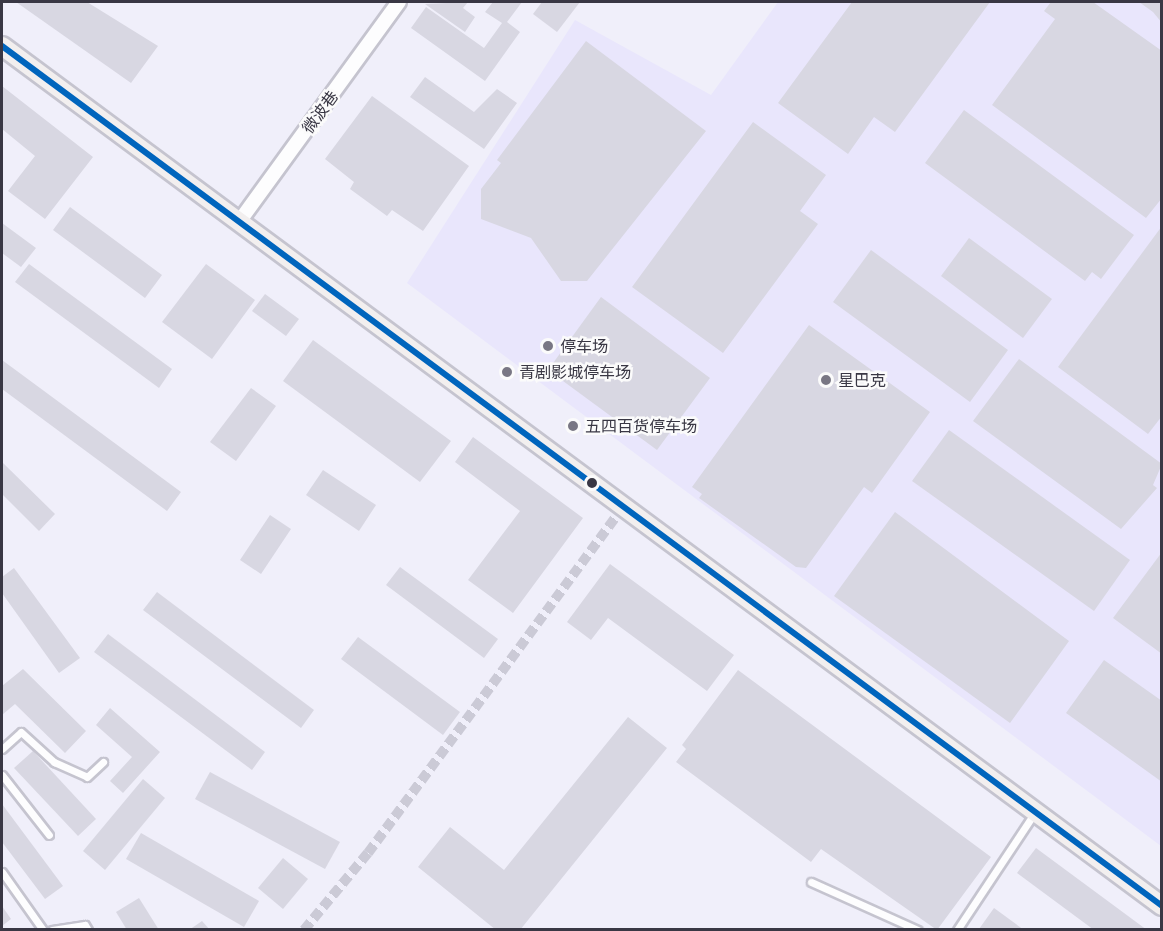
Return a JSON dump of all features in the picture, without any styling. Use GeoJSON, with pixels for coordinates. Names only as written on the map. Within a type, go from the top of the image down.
{"type":"FeatureCollection","features":[{"type":"Feature","properties":{"kind":"main road"},"geometry":{"type":"LineString","coordinates":[[2,46],[1161,906]]}},
{"type":"Feature","properties":{"kind":"street","name":"微波巷"},"geometry":{"type":"LineString","coordinates":[[239,222],[399,2]]}},
{"type":"Feature","properties":{"kind":"lane"},"geometry":{"type":"LineString","coordinates":[[2,749],[21,732],[54,762],[87,777],[103,762]]}},
{"type":"Feature","properties":{"kind":"lane"},"geometry":{"type":"LineString","coordinates":[[2,775],[50,835]]}},
{"type":"Feature","properties":{"kind":"lane"},"geometry":{"type":"LineString","coordinates":[[957,930],[1035,812]]}},
{"type":"Feature","properties":{"kind":"lane"},"geometry":{"type":"LineString","coordinates":[[2,872],[43,930]]}},
{"type":"Feature","properties":{"kind":"lane"},"geometry":{"type":"LineString","coordinates":[[811,882],[918,930]]}},
{"type":"Feature","properties":{"kind":"lane"},"geometry":{"type":"LineString","coordinates":[[52,930],[85,925],[88,930]]}},
{"type":"Feature","properties":{"kind":"shaded area"},"geometry":{"type":"Polygon","coordinates":[[[778,2],[1161,2],[1161,846],[407,283],[575,20],[711,95],[778,2]]]}},
{"type":"Feature","properties":{"kind":"building"},"geometry":{"type":"Polygon","coordinates":[[[16,2],[87,2],[158,46],[131,83],[16,2]]]}},
{"type":"Feature","properties":{"kind":"building"},"geometry":{"type":"Polygon","coordinates":[[[468,2],[463,8],[475,17],[465,32],[425,4],[468,2]]]}},
{"type":"Feature","properties":{"kind":"building"},"geometry":{"type":"Polygon","coordinates":[[[493,2],[522,2],[507,22],[520,32],[485,81],[411,28],[426,7],[484,48],[502,23],[485,12],[493,2]]]}},
{"type":"Feature","properties":{"kind":"building"},"geometry":{"type":"Polygon","coordinates":[[[542,2],[580,2],[557,32],[533,14],[542,2]]]}},
{"type":"Feature","properties":{"kind":"building"},"geometry":{"type":"Polygon","coordinates":[[[852,2],[990,2],[895,132],[874,117],[848,154],[778,103],[852,2]]]}},
{"type":"Feature","properties":{"kind":"building"},"geometry":{"type":"Polygon","coordinates":[[[1051,2],[1093,2],[1162,51],[1162,198],[1146,218],[992,105],[1055,19],[1044,11],[1051,2]]]}},
{"type":"Feature","properties":{"kind":"building"},"geometry":{"type":"Polygon","coordinates":[[[1139,2],[1162,2],[1162,23],[1153,12],[1139,2]]]}},
{"type":"Feature","properties":{"kind":"building"},"geometry":{"type":"Polygon","coordinates":[[[586,41],[706,131],[587,281],[561,281],[531,238],[481,219],[481,189],[501,163],[497,160],[586,41]]]}},
{"type":"Feature","properties":{"kind":"building"},"geometry":{"type":"Polygon","coordinates":[[[425,77],[474,112],[497,89],[517,103],[484,149],[410,97],[425,77]]]}},
{"type":"Feature","properties":{"kind":"building"},"geometry":{"type":"Polygon","coordinates":[[[2,86],[93,157],[45,219],[8,191],[35,156],[2,129],[2,86]]]}},
{"type":"Feature","properties":{"kind":"building"},"geometry":{"type":"Polygon","coordinates":[[[372,96],[469,166],[423,231],[392,210],[387,216],[350,189],[354,182],[325,159],[372,96]]]}},
{"type":"Feature","properties":{"kind":"building"},"geometry":{"type":"Polygon","coordinates":[[[964,110],[1134,235],[1101,279],[1092,272],[1085,281],[925,163],[964,110]]]}},
{"type":"Feature","properties":{"kind":"building"},"geometry":{"type":"Polygon","coordinates":[[[753,122],[826,175],[800,211],[818,224],[723,353],[632,287],[753,122]]]}},
{"type":"Feature","properties":{"kind":"building"},"geometry":{"type":"Polygon","coordinates":[[[70,207],[162,275],[145,298],[53,230],[70,207]]]}},
{"type":"Feature","properties":{"kind":"building"},"geometry":{"type":"Polygon","coordinates":[[[2,223],[36,248],[21,267],[2,253],[2,223]]]}},
{"type":"Feature","properties":{"kind":"building"},"geometry":{"type":"Polygon","coordinates":[[[1162,226],[1162,416],[1148,434],[1058,367],[1162,226]]]}},
{"type":"Feature","properties":{"kind":"building"},"geometry":{"type":"Polygon","coordinates":[[[969,238],[1052,299],[1023,338],[941,276],[969,238]]]}},
{"type":"Feature","properties":{"kind":"building"},"geometry":{"type":"Polygon","coordinates":[[[871,250],[1008,350],[970,402],[833,302],[871,250]]]}},
{"type":"Feature","properties":{"kind":"building"},"geometry":{"type":"Polygon","coordinates":[[[29,264],[172,369],[159,388],[15,282],[29,264]]]}},
{"type":"Feature","properties":{"kind":"building"},"geometry":{"type":"Polygon","coordinates":[[[206,264],[255,300],[212,359],[162,322],[206,264]]]}},
{"type":"Feature","properties":{"kind":"building"},"geometry":{"type":"Polygon","coordinates":[[[265,294],[299,319],[286,336],[252,311],[265,294]]]}},
{"type":"Feature","properties":{"kind":"building"},"geometry":{"type":"Polygon","coordinates":[[[601,297],[710,378],[657,450],[548,370],[601,297]]]}},
{"type":"Feature","properties":{"kind":"building"},"geometry":{"type":"Polygon","coordinates":[[[809,325],[930,412],[872,493],[864,487],[806,568],[796,567],[699,498],[702,494],[692,487],[809,325]]]}},
{"type":"Feature","properties":{"kind":"building"},"geometry":{"type":"Polygon","coordinates":[[[313,340],[451,441],[420,482],[283,381],[313,340]]]}},
{"type":"Feature","properties":{"kind":"building"},"geometry":{"type":"Polygon","coordinates":[[[1019,359],[1162,464],[1153,485],[1157,488],[1121,529],[973,421],[1019,359]]]}},
{"type":"Feature","properties":{"kind":"building"},"geometry":{"type":"Polygon","coordinates":[[[2,360],[181,492],[167,511],[2,389],[2,360]]]}},
{"type":"Feature","properties":{"kind":"building"},"geometry":{"type":"Polygon","coordinates":[[[251,388],[276,406],[236,461],[210,442],[251,388]]]}},
{"type":"Feature","properties":{"kind":"building"},"geometry":{"type":"Polygon","coordinates":[[[949,430],[1130,560],[1094,611],[912,481],[949,430]]]}},
{"type":"Feature","properties":{"kind":"building"},"geometry":{"type":"Polygon","coordinates":[[[473,437],[583,518],[513,613],[468,580],[520,511],[455,462],[473,437]]]}},
{"type":"Feature","properties":{"kind":"building"},"geometry":{"type":"Polygon","coordinates":[[[2,462],[55,514],[39,531],[2,494],[2,462]]]}},
{"type":"Feature","properties":{"kind":"building"},"geometry":{"type":"Polygon","coordinates":[[[323,470],[376,505],[359,531],[306,495],[323,470]]]}},
{"type":"Feature","properties":{"kind":"building"},"geometry":{"type":"Polygon","coordinates":[[[895,512],[1069,641],[1010,723],[834,596],[895,512]]]}},
{"type":"Feature","properties":{"kind":"building"},"geometry":{"type":"Polygon","coordinates":[[[270,515],[291,529],[261,574],[240,560],[270,515]]]}},
{"type":"Feature","properties":{"kind":"building"},"geometry":{"type":"Polygon","coordinates":[[[1162,552],[1162,654],[1113,618],[1162,552]]]}},
{"type":"Feature","properties":{"kind":"building"},"geometry":{"type":"Polygon","coordinates":[[[610,564],[734,655],[707,691],[608,618],[591,640],[567,622],[610,564]]]}},
{"type":"Feature","properties":{"kind":"building"},"geometry":{"type":"Polygon","coordinates":[[[400,567],[498,639],[484,658],[386,585],[400,567]]]}},
{"type":"Feature","properties":{"kind":"building"},"geometry":{"type":"Polygon","coordinates":[[[14,568],[80,658],[59,673],[2,593],[2,577],[14,568]]]}},
{"type":"Feature","properties":{"kind":"building"},"geometry":{"type":"Polygon","coordinates":[[[157,592],[314,710],[301,728],[143,610],[157,592]]]}},
{"type":"Feature","properties":{"kind":"building"},"geometry":{"type":"Polygon","coordinates":[[[108,634],[265,752],[252,770],[94,652],[108,634]]]}},
{"type":"Feature","properties":{"kind":"building"},"geometry":{"type":"Polygon","coordinates":[[[358,637],[460,712],[443,735],[341,659],[358,637]]]}},
{"type":"Feature","properties":{"kind":"building"},"geometry":{"type":"Polygon","coordinates":[[[1104,660],[1162,701],[1162,782],[1066,713],[1104,660]]]}},
{"type":"Feature","properties":{"kind":"building"},"geometry":{"type":"Polygon","coordinates":[[[23,669],[86,731],[65,753],[15,704],[2,715],[2,686],[23,669]]]}},
{"type":"Feature","properties":{"kind":"building"},"geometry":{"type":"Polygon","coordinates":[[[738,670],[991,857],[937,930],[821,849],[811,862],[676,762],[686,749],[682,745],[738,670]]]}},
{"type":"Feature","properties":{"kind":"building"},"geometry":{"type":"Polygon","coordinates":[[[110,708],[160,752],[123,793],[110,781],[132,757],[96,725],[110,708]]]}},
{"type":"Feature","properties":{"kind":"building"},"geometry":{"type":"Polygon","coordinates":[[[628,717],[667,748],[520,930],[496,930],[418,867],[450,827],[504,870],[628,717]]]}},
{"type":"Feature","properties":{"kind":"building"},"geometry":{"type":"Polygon","coordinates":[[[33,751],[96,819],[78,836],[14,768],[33,751]]]}},
{"type":"Feature","properties":{"kind":"building"},"geometry":{"type":"Polygon","coordinates":[[[210,772],[340,842],[325,869],[195,799],[210,772]]]}},
{"type":"Feature","properties":{"kind":"building"},"geometry":{"type":"Polygon","coordinates":[[[143,779],[165,798],[105,870],[83,851],[143,779]]]}},
{"type":"Feature","properties":{"kind":"building"},"geometry":{"type":"Polygon","coordinates":[[[2,804],[63,886],[45,899],[2,842],[2,804]]]}},
{"type":"Feature","properties":{"kind":"building"},"geometry":{"type":"Polygon","coordinates":[[[141,833],[259,901],[244,927],[126,859],[141,833]]]}},
{"type":"Feature","properties":{"kind":"building"},"geometry":{"type":"Polygon","coordinates":[[[1036,848],[1147,930],[1094,930],[1017,873],[1036,848]]]}},
{"type":"Feature","properties":{"kind":"building"},"geometry":{"type":"Polygon","coordinates":[[[283,858],[308,879],[283,909],[258,888],[283,858]]]}},
{"type":"Feature","properties":{"kind":"building"},"geometry":{"type":"Polygon","coordinates":[[[139,898],[159,930],[127,930],[116,912],[139,898]]]}},
{"type":"Feature","properties":{"kind":"building"},"geometry":{"type":"Polygon","coordinates":[[[2,906],[11,919],[2,926],[2,906]]]}},
{"type":"Feature","properties":{"kind":"building"},"geometry":{"type":"Polygon","coordinates":[[[994,908],[1024,930],[979,929],[994,908]]]}},
{"type":"Feature","properties":{"kind":"building"},"geometry":{"type":"Polygon","coordinates":[[[202,921],[210,930],[189,930],[202,921]]]}},
{"type":"Feature","properties":{"kind":"tunnel"},"geometry":{"type":"LineString","coordinates":[[304,930],[368,853],[623,507]]}},
{"type":"Feature","properties":{"kind":"transit line"},"geometry":{"type":"LineString","coordinates":[[2,46],[1162,906]]}},
{"type":"Feature","properties":{"kind":"place","name":"停车场"},"geometry":{"type":"Point","coordinates":[548,346]}},
{"type":"Feature","properties":{"kind":"place","name":"青剧影城停车场"},"geometry":{"type":"Point","coordinates":[507,372]}},
{"type":"Feature","properties":{"kind":"place","name":"星巴克"},"geometry":{"type":"Point","coordinates":[826,380]}},
{"type":"Feature","properties":{"kind":"place","name":"五四百货停车场"},"geometry":{"type":"Point","coordinates":[573,426]}}]}
